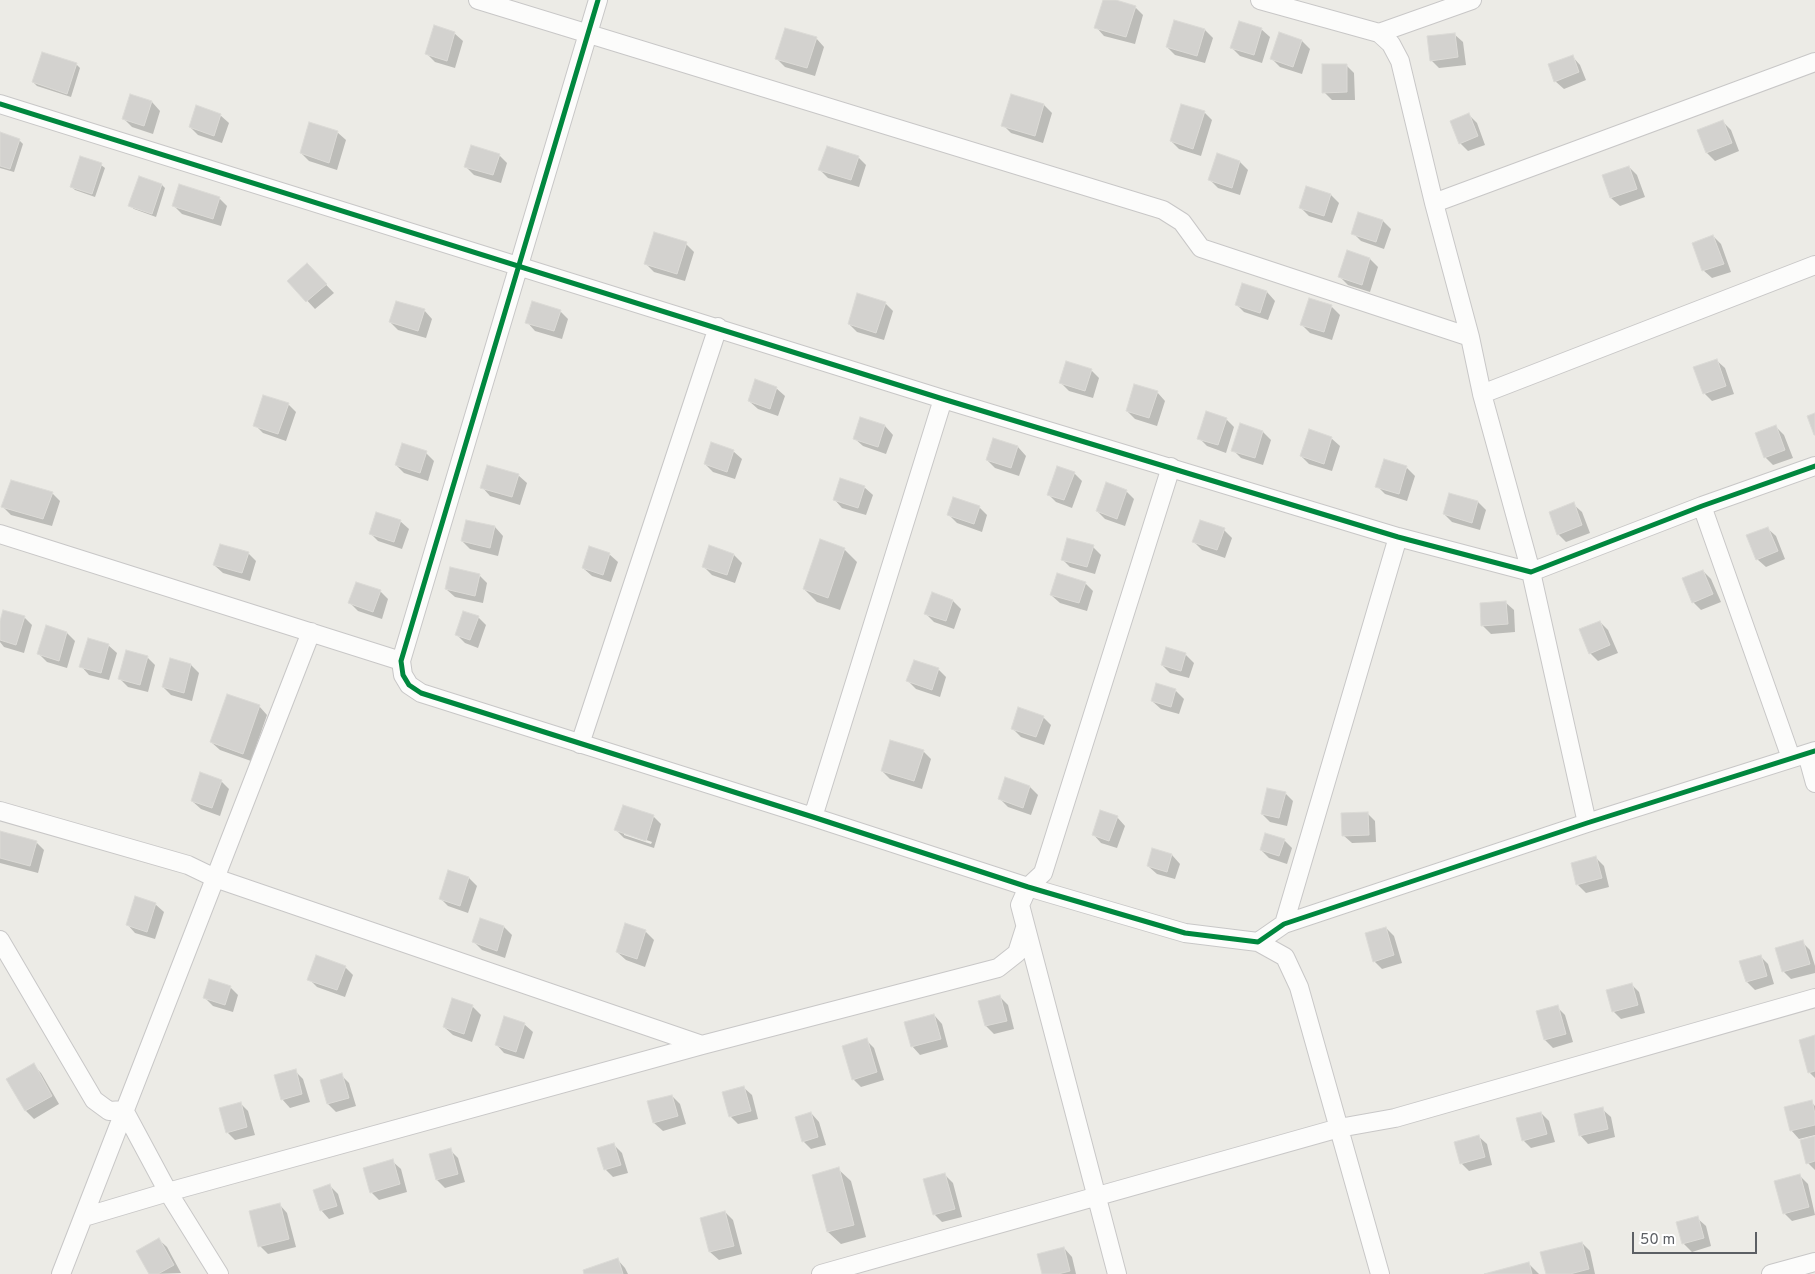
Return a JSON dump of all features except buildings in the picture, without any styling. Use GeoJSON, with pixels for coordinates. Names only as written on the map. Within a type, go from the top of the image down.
{"type":"FeatureCollection","features":[{"type":"Feature","properties":{"kind":"street"},"geometry":{"type":"LineString","coordinates":[[478,0],[1163,210],[1182,222],[1201,248],[1470,337]]}},
{"type":"Feature","properties":{"kind":"street"},"geometry":{"type":"LineString","coordinates":[[598,0],[402,661],[403,674],[409,685],[420,693],[1028,887],[1185,933],[1258,942],[1285,957],[1299,987],[1380,1274]]}},
{"type":"Feature","properties":{"kind":"street"},"geometry":{"type":"LineString","coordinates":[[1260,0],[1379,33],[1391,44],[1400,61],[1434,203],[1470,337],[1482,394],[1531,572],[1587,823]]}},
{"type":"Feature","properties":{"kind":"street"},"geometry":{"type":"LineString","coordinates":[[1379,33],[1472,0]]}},
{"type":"Feature","properties":{"kind":"street"},"geometry":{"type":"LineString","coordinates":[[1434,203],[1815,62]]}},
{"type":"Feature","properties":{"kind":"street"},"geometry":{"type":"LineString","coordinates":[[0,104],[518,267],[718,327],[943,399],[1398,537],[1531,572],[1702,506],[1815,466]]}},
{"type":"Feature","properties":{"kind":"street"},"geometry":{"type":"LineString","coordinates":[[1482,394],[1815,265]]}},
{"type":"Feature","properties":{"kind":"street"},"geometry":{"type":"LineString","coordinates":[[580,744],[718,327]]}},
{"type":"Feature","properties":{"kind":"street"},"geometry":{"type":"LineString","coordinates":[[813,817],[943,399]]}},
{"type":"Feature","properties":{"kind":"street"},"geometry":{"type":"LineString","coordinates":[[1117,1274],[1020,905],[1028,887],[1043,872],[1170,468]]}},
{"type":"Feature","properties":{"kind":"street"},"geometry":{"type":"LineString","coordinates":[[1702,506],[1815,783]]}},
{"type":"Feature","properties":{"kind":"street"},"geometry":{"type":"LineString","coordinates":[[0,534],[402,661]]}},
{"type":"Feature","properties":{"kind":"street"},"geometry":{"type":"LineString","coordinates":[[1284,924],[1398,537]]}},
{"type":"Feature","properties":{"kind":"street"},"geometry":{"type":"LineString","coordinates":[[61,1274],[311,632]]}},
{"type":"Feature","properties":{"kind":"street"},"geometry":{"type":"LineString","coordinates":[[1258,942],[1284,924],[1587,823],[1804,755]]}},
{"type":"Feature","properties":{"kind":"street"},"geometry":{"type":"LineString","coordinates":[[0,811],[188,865],[215,878],[702,1046]]}},
{"type":"Feature","properties":{"kind":"street"},"geometry":{"type":"LineString","coordinates":[[84,1217],[168,1192],[702,1046],[998,968],[1017,954],[1025,928]]}},
{"type":"Feature","properties":{"kind":"street"},"geometry":{"type":"LineString","coordinates":[[0,940],[94,1100],[109,1111],[124,1110]]}},
{"type":"Feature","properties":{"kind":"street"},"geometry":{"type":"LineString","coordinates":[[821,1274],[1339,1128],[1395,1118],[1815,998]]}},
{"type":"Feature","properties":{"kind":"street"},"geometry":{"type":"LineString","coordinates":[[124,1110],[168,1192],[220,1274]]}},
{"type":"Feature","properties":{"kind":"street"},"geometry":{"type":"LineString","coordinates":[[1771,1274],[1815,1262]]}},
{"type":"Feature","properties":{"kind":"cycle path"},"geometry":{"type":"LineString","coordinates":[[598,0],[401,661],[403,675],[409,685],[421,693],[1028,887],[1185,933],[1258,942],[1284,924],[1587,823],[1815,751]]}},
{"type":"Feature","properties":{"kind":"cycle path"},"geometry":{"type":"LineString","coordinates":[[0,104],[943,399],[1398,537],[1531,572],[1702,506],[1815,466]]}}]}
